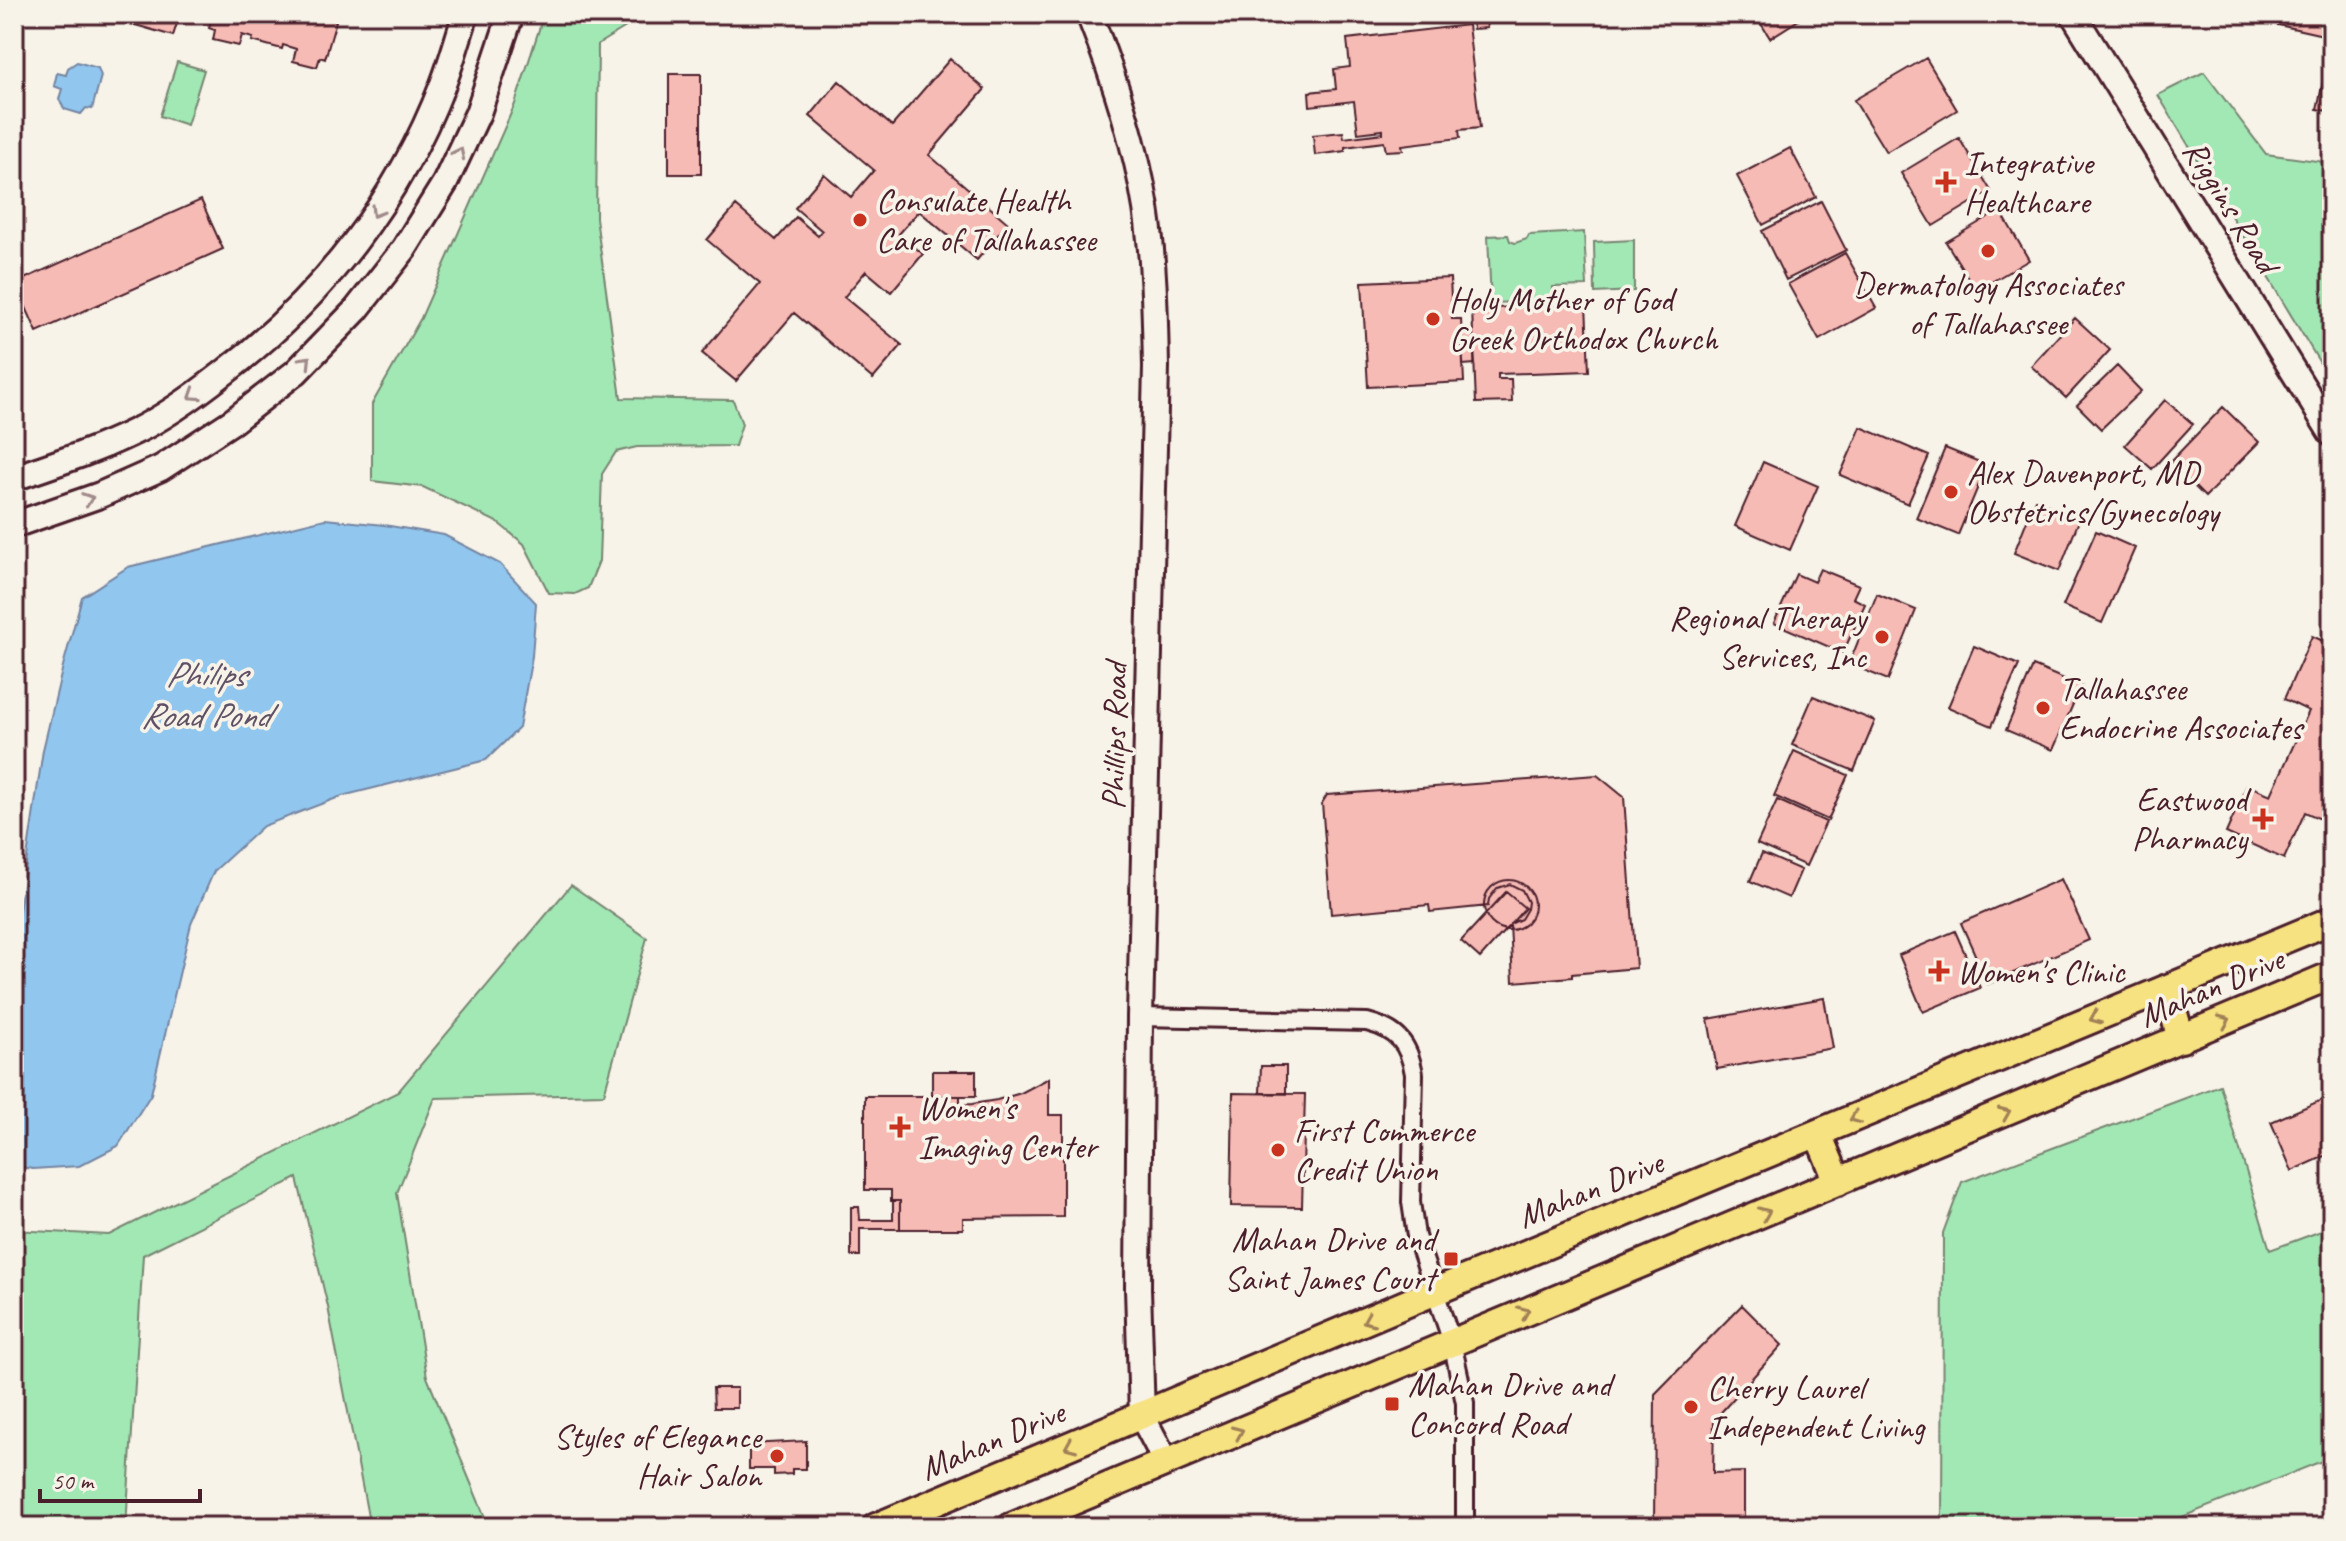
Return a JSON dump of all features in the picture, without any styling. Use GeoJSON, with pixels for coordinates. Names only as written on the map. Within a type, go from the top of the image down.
{"type":"FeatureCollection","features":[{"type":"Feature","properties":{"kind":"main road","name":"Mahan Drive"},"geometry":{"type":"LineString","coordinates":[[876,1527],[2332,920]]}},
{"type":"Feature","properties":{"kind":"main road","name":"Mahan Drive"},"geometry":{"type":"LineString","coordinates":[[1011,1527],[2332,975]]}},
{"type":"Feature","properties":{"kind":"main road"},"geometry":{"type":"LineString","coordinates":[[2167,988],[2181,1039]]}},
{"type":"Feature","properties":{"kind":"main road"},"geometry":{"type":"LineString","coordinates":[[1818,1134],[1838,1182]]}},
{"type":"Feature","properties":{"kind":"street"},"geometry":{"type":"LineString","coordinates":[[14,478],[72,459],[136,431],[201,391],[263,343],[317,289],[366,228],[406,163],[443,84],[466,14]]}},
{"type":"Feature","properties":{"kind":"street"},"geometry":{"type":"LineString","coordinates":[[14,525],[100,495],[161,468],[233,421],[296,372],[346,320],[404,249],[445,183],[478,113],[511,14]]}},
{"type":"Feature","properties":{"kind":"street","name":"Phillips Road"},"geometry":{"type":"LineString","coordinates":[[1089,14],[1115,80],[1132,138],[1146,209],[1154,297],[1156,367],[1140,1017],[1138,1289],[1142,1416],[1166,1462]]}},
{"type":"Feature","properties":{"kind":"street","name":"Riggins Road"},"geometry":{"type":"LineString","coordinates":[[2073,14],[2332,434]]}},
{"type":"Feature","properties":{"kind":"street"},"geometry":{"type":"LineString","coordinates":[[1140,1017],[1367,1022],[1382,1026],[1402,1041],[1411,1057],[1414,1074],[1411,1202],[1416,1236],[1463,1383],[1465,1527]]}},
{"type":"Feature","properties":{"kind":"green space"},"geometry":{"type":"Polygon","coordinates":[[[544,14],[647,14],[598,44],[596,218],[621,398],[733,400],[742,424],[735,446],[637,447],[616,452],[602,474],[599,561],[588,588],[575,594],[549,593],[524,544],[497,522],[423,487],[372,481],[372,404],[421,318],[515,104],[544,14]]]}},
{"type":"Feature","properties":{"kind":"green space"},"geometry":{"type":"Polygon","coordinates":[[[867,14],[1054,14],[1052,18],[1033,23],[867,14]]]}},
{"type":"Feature","properties":{"kind":"green space"},"geometry":{"type":"Polygon","coordinates":[[[177,62],[204,70],[187,125],[160,116],[177,62]]]}},
{"type":"Feature","properties":{"kind":"green space"},"geometry":{"type":"Polygon","coordinates":[[[2204,72],[2266,154],[2332,163],[2332,383],[2158,95],[2204,72]]]}},
{"type":"Feature","properties":{"kind":"green space"},"geometry":{"type":"Polygon","coordinates":[[[1584,232],[1587,286],[1553,287],[1553,301],[1491,303],[1488,236],[1508,235],[1510,241],[1515,243],[1527,239],[1529,235],[1584,232]]]}},
{"type":"Feature","properties":{"kind":"green space"},"geometry":{"type":"Polygon","coordinates":[[[1634,240],[1634,291],[1595,293],[1594,242],[1634,240]]]}},
{"type":"Feature","properties":{"kind":"green space"},"geometry":{"type":"Polygon","coordinates":[[[571,885],[647,938],[604,1094],[435,1098],[397,1193],[427,1377],[489,1527],[370,1527],[328,1307],[297,1178],[143,1255],[126,1527],[14,1527],[14,1230],[109,1235],[398,1092],[571,885]]]}},
{"type":"Feature","properties":{"kind":"green space"},"geometry":{"type":"Polygon","coordinates":[[[2220,1085],[2270,1250],[2332,1227],[2332,1457],[2157,1527],[1942,1527],[1943,1233],[1962,1182],[2220,1085]]]}},
{"type":"Feature","properties":{"kind":"water"},"geometry":{"type":"Polygon","coordinates":[[[77,62],[98,68],[101,76],[92,109],[86,108],[81,114],[64,109],[59,99],[62,89],[54,86],[57,73],[66,75],[68,68],[77,62]]]}},
{"type":"Feature","properties":{"kind":"water","name":"Philips Road Pond"},"geometry":{"type":"Polygon","coordinates":[[[325,519],[444,535],[500,564],[536,603],[532,656],[519,728],[486,760],[342,796],[263,826],[214,871],[191,924],[151,1094],[118,1146],[79,1166],[33,1169],[14,1166],[14,945],[43,750],[82,597],[128,567],[325,519]]]}},
{"type":"Feature","properties":{"kind":"building"},"geometry":{"type":"Polygon","coordinates":[[[135,14],[189,14],[188,20],[179,17],[173,36],[132,24],[135,14]]]}},
{"type":"Feature","properties":{"kind":"building"},"geometry":{"type":"Polygon","coordinates":[[[213,14],[330,14],[329,19],[336,21],[325,59],[320,57],[317,67],[293,61],[296,49],[283,45],[282,49],[242,35],[239,46],[213,40],[215,30],[209,28],[213,14]]]}},
{"type":"Feature","properties":{"kind":"building"},"geometry":{"type":"Polygon","coordinates":[[[1485,14],[1487,28],[1473,29],[1471,16],[1485,14]]]}},
{"type":"Feature","properties":{"kind":"building"},"geometry":{"type":"Polygon","coordinates":[[[1755,14],[1808,14],[1770,38],[1755,14]]]}},
{"type":"Feature","properties":{"kind":"building"},"geometry":{"type":"Polygon","coordinates":[[[2253,14],[2332,14],[2332,37],[2252,19],[2253,14]]]}},
{"type":"Feature","properties":{"kind":"building"},"geometry":{"type":"Polygon","coordinates":[[[1468,25],[1480,128],[1459,130],[1460,138],[1402,145],[1403,150],[1386,151],[1384,142],[1315,155],[1313,135],[1343,132],[1344,138],[1383,133],[1383,130],[1358,133],[1354,101],[1310,106],[1309,92],[1336,89],[1334,69],[1350,67],[1347,39],[1468,25]]]}},
{"type":"Feature","properties":{"kind":"building"},"geometry":{"type":"Polygon","coordinates":[[[2332,42],[2332,112],[2317,109],[2332,42]]]}},
{"type":"Feature","properties":{"kind":"building"},"geometry":{"type":"Polygon","coordinates":[[[1926,58],[1957,110],[1886,152],[1854,100],[1926,58]]]}},
{"type":"Feature","properties":{"kind":"building","name":"Consulate Health Care of Tallahassee"},"geometry":{"type":"Polygon","coordinates":[[[950,59],[985,89],[929,155],[1008,223],[977,260],[919,211],[899,234],[923,254],[891,292],[866,271],[844,297],[902,345],[873,379],[794,313],[736,381],[702,353],[760,284],[707,240],[736,206],[776,240],[796,217],[818,236],[822,231],[795,208],[824,174],[851,197],[874,170],[810,116],[839,81],[892,126],[950,59]]]}},
{"type":"Feature","properties":{"kind":"building"},"geometry":{"type":"Polygon","coordinates":[[[669,74],[701,74],[701,174],[669,174],[669,74]]]}},
{"type":"Feature","properties":{"kind":"building","name":"Integrative Healthcare"},"geometry":{"type":"Polygon","coordinates":[[[1959,138],[1991,191],[1933,226],[1901,173],[1959,138]]]}},
{"type":"Feature","properties":{"kind":"building"},"geometry":{"type":"Polygon","coordinates":[[[1790,148],[1816,197],[1763,225],[1737,176],[1790,148]]]}},
{"type":"Feature","properties":{"kind":"building"},"geometry":{"type":"Polygon","coordinates":[[[201,200],[223,249],[37,332],[15,283],[201,200]]]}},
{"type":"Feature","properties":{"kind":"building"},"geometry":{"type":"Polygon","coordinates":[[[1821,201],[1846,250],[1786,280],[1762,231],[1821,201]]]}},
{"type":"Feature","properties":{"kind":"building","name":"Dermatology Associates of Tallahassee"},"geometry":{"type":"Polygon","coordinates":[[[2000,210],[2029,260],[1976,291],[1946,242],[2000,210]]]}},
{"type":"Feature","properties":{"kind":"building"},"geometry":{"type":"Polygon","coordinates":[[[1845,253],[1876,308],[1819,340],[1788,284],[1845,253]]]}},
{"type":"Feature","properties":{"kind":"building","name":"Holy Mother of God Greek Orthodox Church"},"geometry":{"type":"Polygon","coordinates":[[[1450,278],[1452,319],[1461,319],[1464,382],[1368,387],[1362,282],[1450,278]]]}},
{"type":"Feature","properties":{"kind":"building"},"geometry":{"type":"Polygon","coordinates":[[[1586,304],[1589,371],[1498,374],[1498,379],[1511,379],[1512,402],[1476,403],[1472,309],[1586,304]]]}},
{"type":"Feature","properties":{"kind":"building"},"geometry":{"type":"Polygon","coordinates":[[[2075,318],[2110,350],[2066,398],[2031,366],[2075,318]]]}},
{"type":"Feature","properties":{"kind":"building"},"geometry":{"type":"Polygon","coordinates":[[[1473,332],[1475,364],[1463,365],[1462,333],[1473,332]]]}},
{"type":"Feature","properties":{"kind":"building"},"geometry":{"type":"Polygon","coordinates":[[[2117,366],[2141,391],[2101,429],[2077,405],[2117,366]]]}},
{"type":"Feature","properties":{"kind":"building"},"geometry":{"type":"Polygon","coordinates":[[[2165,400],[2193,424],[2152,469],[2125,445],[2165,400]]]}},
{"type":"Feature","properties":{"kind":"building"},"geometry":{"type":"Polygon","coordinates":[[[2223,407],[2259,442],[2205,497],[2170,462],[2223,407]]]}},
{"type":"Feature","properties":{"kind":"building"},"geometry":{"type":"Polygon","coordinates":[[[1861,427],[1929,456],[1908,504],[1840,475],[1861,427]]]}},
{"type":"Feature","properties":{"kind":"building","name":"Alex Davenport, MD Obstetrics/Gynecology"},"geometry":{"type":"Polygon","coordinates":[[[1945,448],[1987,465],[1958,535],[1916,518],[1945,448]]]}},
{"type":"Feature","properties":{"kind":"building"},"geometry":{"type":"Polygon","coordinates":[[[1763,462],[1818,486],[1790,550],[1735,526],[1763,462]]]}},
{"type":"Feature","properties":{"kind":"building"},"geometry":{"type":"Polygon","coordinates":[[[2035,500],[2080,518],[2059,571],[2014,553],[2035,500]]]}},
{"type":"Feature","properties":{"kind":"building"},"geometry":{"type":"Polygon","coordinates":[[[2096,531],[2135,548],[2102,623],[2063,606],[2096,531]]]}},
{"type":"Feature","properties":{"kind":"building"},"geometry":{"type":"Polygon","coordinates":[[[1820,569],[1859,585],[1853,598],[1865,604],[1843,653],[1774,623],[1796,574],[1814,582],[1820,569]]]}},
{"type":"Feature","properties":{"kind":"building","name":"Regional Therapy Services, Inc"},"geometry":{"type":"Polygon","coordinates":[[[1877,594],[1916,610],[1888,680],[1849,664],[1877,594]]]}},
{"type":"Feature","properties":{"kind":"building"},"geometry":{"type":"Polygon","coordinates":[[[2312,636],[2332,645],[2332,824],[2305,812],[2284,859],[2226,833],[2247,785],[2271,795],[2309,711],[2284,699],[2312,636]]]}},
{"type":"Feature","properties":{"kind":"building"},"geometry":{"type":"Polygon","coordinates":[[[1974,646],[2019,665],[1992,726],[1948,707],[1974,646]]]}},
{"type":"Feature","properties":{"kind":"building","name":"Tallahassee Endocrine Associates"},"geometry":{"type":"Polygon","coordinates":[[[2033,666],[2081,686],[2053,750],[2006,730],[2033,666]]]}},
{"type":"Feature","properties":{"kind":"building"},"geometry":{"type":"Polygon","coordinates":[[[1813,696],[1875,721],[1854,771],[1792,745],[1813,696]]]}},
{"type":"Feature","properties":{"kind":"building"},"geometry":{"type":"Polygon","coordinates":[[[1794,751],[1848,775],[1828,820],[1774,796],[1794,751]]]}},
{"type":"Feature","properties":{"kind":"building"},"geometry":{"type":"Polygon","coordinates":[[[1597,775],[1624,797],[1636,968],[1513,982],[1510,924],[1521,919],[1528,902],[1522,890],[1510,884],[1497,888],[1488,906],[1430,912],[1429,905],[1331,914],[1322,803],[1327,795],[1597,775]]]}},
{"type":"Feature","properties":{"kind":"building"},"geometry":{"type":"Polygon","coordinates":[[[1777,800],[1826,822],[1806,866],[1757,844],[1777,800]]]}},
{"type":"Feature","properties":{"kind":"building"},"geometry":{"type":"Polygon","coordinates":[[[1762,853],[1801,870],[1789,898],[1750,881],[1762,853]]]}},
{"type":"Feature","properties":{"kind":"building"},"geometry":{"type":"Polygon","coordinates":[[[2061,879],[2089,940],[1988,984],[1961,923],[2061,879]]]}},
{"type":"Feature","properties":{"kind":"building"},"geometry":{"type":"Polygon","coordinates":[[[1509,880],[1527,887],[1534,905],[1527,923],[1509,930],[1491,923],[1484,905],[1491,887],[1509,880]]]}},
{"type":"Feature","properties":{"kind":"building"},"geometry":{"type":"Polygon","coordinates":[[[1506,892],[1525,908],[1480,958],[1461,941],[1506,892]]]}},
{"type":"Feature","properties":{"kind":"building","name":"Women's Clinic"},"geometry":{"type":"Polygon","coordinates":[[[1955,931],[1980,988],[1923,1012],[1899,955],[1955,931]]]}},
{"type":"Feature","properties":{"kind":"building"},"geometry":{"type":"Polygon","coordinates":[[[1824,998],[1833,1048],[1717,1069],[1708,1019],[1824,998]]]}},
{"type":"Feature","properties":{"kind":"building"},"geometry":{"type":"Polygon","coordinates":[[[1261,1066],[1286,1066],[1286,1093],[1260,1093],[1261,1066]]]}},
{"type":"Feature","properties":{"kind":"building"},"geometry":{"type":"Polygon","coordinates":[[[932,1071],[976,1071],[976,1096],[932,1096],[932,1071]]]}},
{"type":"Feature","properties":{"kind":"building"},"geometry":{"type":"Polygon","coordinates":[[[1049,1078],[1049,1115],[1063,1115],[1063,1217],[963,1218],[963,1229],[900,1229],[900,1201],[891,1201],[891,1190],[865,1190],[865,1096],[960,1096],[960,1105],[972,1104],[1021,1093],[1049,1078]]]}},
{"type":"Feature","properties":{"kind":"building"},"geometry":{"type":"Polygon","coordinates":[[[1233,1093],[1305,1094],[1302,1207],[1231,1206],[1233,1093]]]}},
{"type":"Feature","properties":{"kind":"building"},"geometry":{"type":"Polygon","coordinates":[[[2326,1098],[2332,1112],[2332,1153],[2292,1171],[2271,1122],[2326,1098]]]}},
{"type":"Feature","properties":{"kind":"building"},"geometry":{"type":"Polygon","coordinates":[[[893,1201],[900,1201],[900,1229],[860,1229],[860,1256],[851,1256],[851,1207],[859,1207],[860,1220],[893,1220],[893,1201]]]}},
{"type":"Feature","properties":{"kind":"building","name":"Cherry Laurel Independent Living"},"geometry":{"type":"Polygon","coordinates":[[[1742,1305],[1782,1345],[1714,1420],[1713,1473],[1744,1472],[1744,1527],[1654,1527],[1655,1394],[1742,1305]]]}},
{"type":"Feature","properties":{"kind":"building"},"geometry":{"type":"Polygon","coordinates":[[[713,1388],[737,1388],[737,1408],[714,1408],[713,1388]]]}},
{"type":"Feature","properties":{"kind":"building","name":"Styles of Elegance Hair Salon"},"geometry":{"type":"Polygon","coordinates":[[[806,1441],[806,1469],[792,1469],[792,1474],[774,1475],[774,1469],[749,1469],[749,1444],[806,1441]]]}},
{"type":"Feature","properties":{"kind":"place","name":"Integrative Healthcare"},"geometry":{"type":"Point","coordinates":[1946,182]}},
{"type":"Feature","properties":{"kind":"place","name":"Consulate Health Care of Tallahassee"},"geometry":{"type":"Point","coordinates":[860,220]}},
{"type":"Feature","properties":{"kind":"place","name":"Dermatology Associates of Tallahassee"},"geometry":{"type":"Point","coordinates":[1988,251]}},
{"type":"Feature","properties":{"kind":"place","name":"Holy Mother of God Greek Orthodox Church"},"geometry":{"type":"Point","coordinates":[1433,319]}},
{"type":"Feature","properties":{"kind":"place","name":"Alex Davenport, MD Obstetrics/Gynecology"},"geometry":{"type":"Point","coordinates":[1951,492]}},
{"type":"Feature","properties":{"kind":"place","name":"Regional Therapy Services, Inc"},"geometry":{"type":"Point","coordinates":[1882,637]}},
{"type":"Feature","properties":{"kind":"place","name":"Tallahassee Endocrine Associates"},"geometry":{"type":"Point","coordinates":[2043,708]}},
{"type":"Feature","properties":{"kind":"place","name":"Eastwood Pharmacy"},"geometry":{"type":"Point","coordinates":[2263,819]}},
{"type":"Feature","properties":{"kind":"place","name":"Women's Clinic"},"geometry":{"type":"Point","coordinates":[1939,971]}},
{"type":"Feature","properties":{"kind":"place","name":"Women's Imaging Center"},"geometry":{"type":"Point","coordinates":[900,1127]}},
{"type":"Feature","properties":{"kind":"place","name":"First Commerce Credit Union"},"geometry":{"type":"Point","coordinates":[1278,1150]}},
{"type":"Feature","properties":{"kind":"place","name":"Mahan Drive and Saint James Court"},"geometry":{"type":"Point","coordinates":[1451,1259]}},
{"type":"Feature","properties":{"kind":"place","name":"Mahan Drive and Concord Road"},"geometry":{"type":"Point","coordinates":[1392,1404]}},
{"type":"Feature","properties":{"kind":"place","name":"Cherry Laurel Independent Living"},"geometry":{"type":"Point","coordinates":[1691,1407]}},
{"type":"Feature","properties":{"kind":"place","name":"Styles of Elegance Hair Salon"},"geometry":{"type":"Point","coordinates":[777,1456]}}]}
